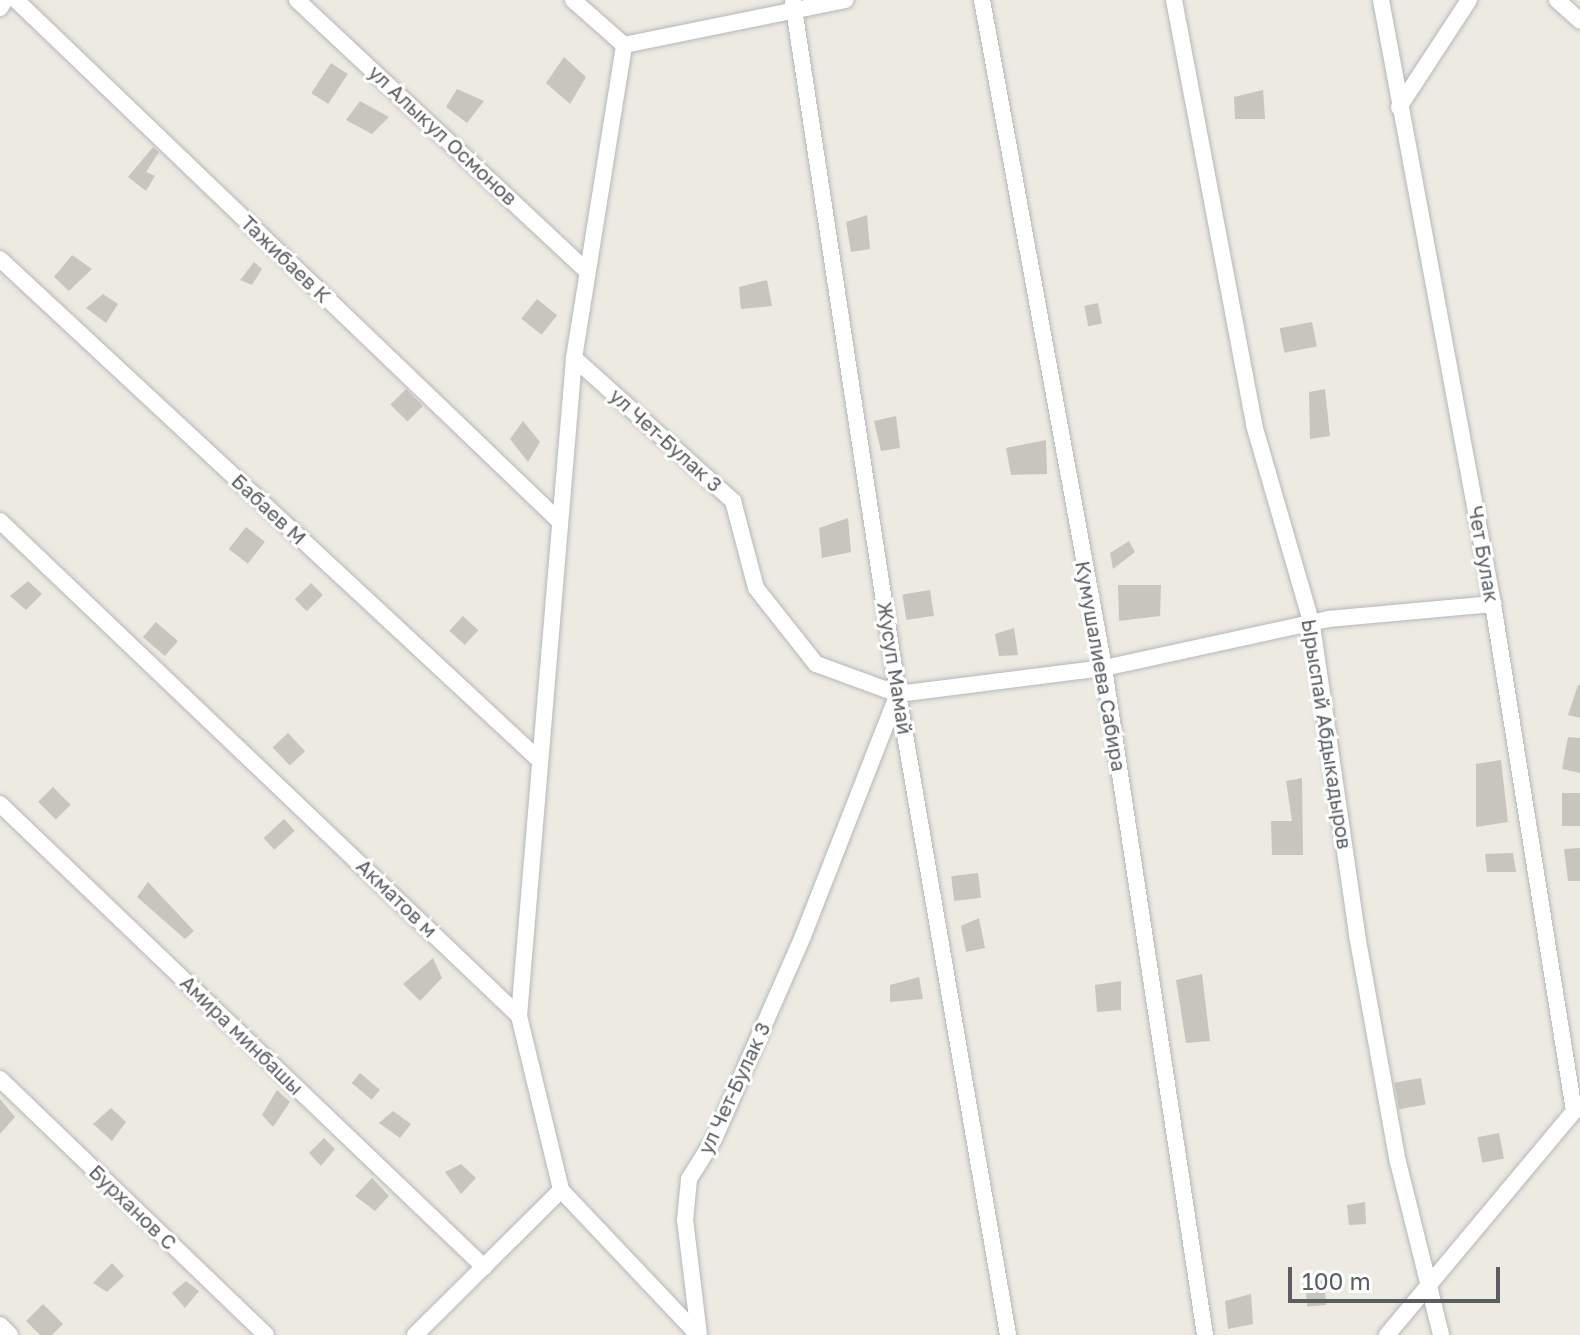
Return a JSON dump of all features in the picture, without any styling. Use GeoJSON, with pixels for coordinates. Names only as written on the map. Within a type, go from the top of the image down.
{"type":"FeatureCollection","features":[{"type":"Feature","properties":{"kind":"street"},"geometry":{"type":"LineString","coordinates":[[0,8],[5,0]]}},
{"type":"Feature","properties":{"kind":"street","name":"Тажибаев К"},"geometry":{"type":"LineString","coordinates":[[16,0],[557,519]]}},
{"type":"Feature","properties":{"kind":"street","name":"ул Алыкул Осмонов"},"geometry":{"type":"LineString","coordinates":[[297,0],[587,271]]}},
{"type":"Feature","properties":{"kind":"street"},"geometry":{"type":"LineString","coordinates":[[573,0],[624,45]]}},
{"type":"Feature","properties":{"kind":"street"},"geometry":{"type":"LineString","coordinates":[[624,45],[793,5],[845,0]]}},
{"type":"Feature","properties":{"kind":"street","name":"Кумушалиева Сабира"},"geometry":{"type":"LineString","coordinates":[[982,0],[1104,668],[1205,1335]]}},
{"type":"Feature","properties":{"kind":"street","name":"Ырыспай Абдыкадыров"},"geometry":{"type":"LineString","coordinates":[[1174,0],[1254,425],[1312,625],[1357,935],[1441,1335]]}},
{"type":"Feature","properties":{"kind":"street","name":"Чет Булак"},"geometry":{"type":"LineString","coordinates":[[1381,0],[1493,604],[1578,1108]]}},
{"type":"Feature","properties":{"kind":"street"},"geometry":{"type":"LineString","coordinates":[[1399,107],[1469,0]]}},
{"type":"Feature","properties":{"kind":"street"},"geometry":{"type":"LineString","coordinates":[[1557,0],[1580,21]]}},
{"type":"Feature","properties":{"kind":"street","name":"Жусуп Мамай"},"geometry":{"type":"LineString","coordinates":[[793,5],[898,694],[1008,1335]]}},
{"type":"Feature","properties":{"kind":"street"},"geometry":{"type":"LineString","coordinates":[[624,45],[574,358],[557,519],[519,1016],[561,1190],[698,1335]]}},
{"type":"Feature","properties":{"kind":"street","name":"Бабаев М"},"geometry":{"type":"LineString","coordinates":[[0,259],[538,759]]}},
{"type":"Feature","properties":{"kind":"street","name":"ул Чет-Булак 3"},"geometry":{"type":"LineString","coordinates":[[574,358],[733,501],[756,588],[816,664],[898,694],[803,936],[689,1179],[685,1220],[698,1335]]}},
{"type":"Feature","properties":{"kind":"street","name":"Акматов м"},"geometry":{"type":"LineString","coordinates":[[0,521],[519,1016]]}},
{"type":"Feature","properties":{"kind":"street"},"geometry":{"type":"LineString","coordinates":[[898,694],[1104,668],[1312,625],[1493,604]]}},
{"type":"Feature","properties":{"kind":"street","name":"Амира минбашы"},"geometry":{"type":"LineString","coordinates":[[0,804],[484,1267]]}},
{"type":"Feature","properties":{"kind":"street","name":"Бурханов С"},"geometry":{"type":"LineString","coordinates":[[0,1079],[266,1335]]}},
{"type":"Feature","properties":{"kind":"street"},"geometry":{"type":"LineString","coordinates":[[1387,1335],[1578,1108]]}},
{"type":"Feature","properties":{"kind":"street"},"geometry":{"type":"LineString","coordinates":[[415,1335],[561,1190]]}},
{"type":"Feature","properties":{"kind":"street"},"geometry":{"type":"LineString","coordinates":[[0,1325],[10,1335]]}},
{"type":"Feature","properties":{"kind":"building"},"geometry":{"type":"Polygon","coordinates":[[[564,57],[586,77],[570,104],[546,83],[564,57]]]}},
{"type":"Feature","properties":{"kind":"building"},"geometry":{"type":"Polygon","coordinates":[[[331,63],[348,74],[328,104],[311,93],[331,63]]]}},
{"type":"Feature","properties":{"kind":"building"},"geometry":{"type":"Polygon","coordinates":[[[457,89],[484,101],[467,123],[446,107],[457,89]]]}},
{"type":"Feature","properties":{"kind":"building"},"geometry":{"type":"Polygon","coordinates":[[[1263,90],[1265,119],[1235,119],[1234,97],[1263,90]]]}},
{"type":"Feature","properties":{"kind":"building"},"geometry":{"type":"Polygon","coordinates":[[[360,101],[389,117],[372,134],[346,120],[360,101]]]}},
{"type":"Feature","properties":{"kind":"building"},"geometry":{"type":"Polygon","coordinates":[[[153,147],[159,152],[146,172],[155,176],[146,191],[128,177],[153,147]]]}},
{"type":"Feature","properties":{"kind":"building"},"geometry":{"type":"Polygon","coordinates":[[[867,215],[870,249],[851,252],[846,222],[867,215]]]}},
{"type":"Feature","properties":{"kind":"building"},"geometry":{"type":"Polygon","coordinates":[[[72,255],[92,269],[69,291],[54,277],[72,255]]]}},
{"type":"Feature","properties":{"kind":"building"},"geometry":{"type":"Polygon","coordinates":[[[254,262],[262,269],[252,285],[240,280],[254,262]]]}},
{"type":"Feature","properties":{"kind":"building"},"geometry":{"type":"Polygon","coordinates":[[[767,280],[772,306],[741,309],[739,287],[767,280]]]}},
{"type":"Feature","properties":{"kind":"building"},"geometry":{"type":"Polygon","coordinates":[[[103,294],[118,304],[106,323],[86,308],[103,294]]]}},
{"type":"Feature","properties":{"kind":"building"},"geometry":{"type":"Polygon","coordinates":[[[537,299],[557,315],[541,335],[521,318],[537,299]]]}},
{"type":"Feature","properties":{"kind":"building"},"geometry":{"type":"Polygon","coordinates":[[[1098,303],[1102,324],[1088,326],[1084,306],[1098,303]]]}},
{"type":"Feature","properties":{"kind":"building"},"geometry":{"type":"Polygon","coordinates":[[[1312,322],[1317,347],[1284,353],[1280,328],[1312,322]]]}},
{"type":"Feature","properties":{"kind":"building"},"geometry":{"type":"Polygon","coordinates":[[[406,389],[423,406],[407,422],[390,405],[406,389]]]}},
{"type":"Feature","properties":{"kind":"building"},"geometry":{"type":"Polygon","coordinates":[[[1325,389],[1330,436],[1310,439],[1309,392],[1325,389]]]}},
{"type":"Feature","properties":{"kind":"building"},"geometry":{"type":"Polygon","coordinates":[[[896,416],[900,448],[881,451],[874,421],[896,416]]]}},
{"type":"Feature","properties":{"kind":"building"},"geometry":{"type":"Polygon","coordinates":[[[523,421],[540,442],[528,462],[510,439],[523,421]]]}},
{"type":"Feature","properties":{"kind":"building"},"geometry":{"type":"Polygon","coordinates":[[[1046,440],[1047,474],[1011,475],[1006,448],[1046,440]]]}},
{"type":"Feature","properties":{"kind":"building"},"geometry":{"type":"Polygon","coordinates":[[[848,518],[851,552],[822,558],[819,528],[848,518]]]}},
{"type":"Feature","properties":{"kind":"building"},"geometry":{"type":"Polygon","coordinates":[[[246,527],[265,542],[248,564],[229,549],[246,527]]]}},
{"type":"Feature","properties":{"kind":"building"},"geometry":{"type":"Polygon","coordinates":[[[1129,541],[1135,552],[1113,569],[1110,553],[1129,541]]]}},
{"type":"Feature","properties":{"kind":"building"},"geometry":{"type":"Polygon","coordinates":[[[28,581],[42,594],[26,610],[10,596],[28,581]]]}},
{"type":"Feature","properties":{"kind":"building"},"geometry":{"type":"Polygon","coordinates":[[[311,583],[323,595],[307,611],[295,599],[311,583]]]}},
{"type":"Feature","properties":{"kind":"building"},"geometry":{"type":"Polygon","coordinates":[[[1118,585],[1161,585],[1160,616],[1119,621],[1118,585]]]}},
{"type":"Feature","properties":{"kind":"building"},"geometry":{"type":"Polygon","coordinates":[[[930,590],[934,616],[906,620],[902,594],[930,590]]]}},
{"type":"Feature","properties":{"kind":"building"},"geometry":{"type":"Polygon","coordinates":[[[463,616],[478,630],[465,645],[449,631],[463,616]]]}},
{"type":"Feature","properties":{"kind":"building"},"geometry":{"type":"Polygon","coordinates":[[[156,622],[178,641],[165,656],[143,637],[156,622]]]}},
{"type":"Feature","properties":{"kind":"building"},"geometry":{"type":"Polygon","coordinates":[[[1014,628],[1018,655],[999,656],[995,634],[1014,628]]]}},
{"type":"Feature","properties":{"kind":"building"},"geometry":{"type":"Polygon","coordinates":[[[1580,685],[1580,718],[1568,715],[1580,685]]]}},
{"type":"Feature","properties":{"kind":"building"},"geometry":{"type":"Polygon","coordinates":[[[288,733],[305,751],[290,766],[273,747],[288,733]]]}},
{"type":"Feature","properties":{"kind":"building"},"geometry":{"type":"Polygon","coordinates":[[[1568,737],[1580,738],[1580,773],[1562,769],[1568,737]]]}},
{"type":"Feature","properties":{"kind":"building"},"geometry":{"type":"Polygon","coordinates":[[[1501,760],[1508,822],[1476,827],[1476,764],[1501,760]]]}},
{"type":"Feature","properties":{"kind":"building"},"geometry":{"type":"Polygon","coordinates":[[[1302,778],[1303,855],[1272,855],[1271,821],[1292,821],[1286,781],[1302,778]]]}},
{"type":"Feature","properties":{"kind":"building"},"geometry":{"type":"Polygon","coordinates":[[[53,787],[71,805],[56,820],[38,802],[53,787]]]}},
{"type":"Feature","properties":{"kind":"building"},"geometry":{"type":"Polygon","coordinates":[[[1562,793],[1580,793],[1580,826],[1562,826],[1562,793]]]}},
{"type":"Feature","properties":{"kind":"building"},"geometry":{"type":"Polygon","coordinates":[[[284,819],[295,831],[274,850],[264,838],[284,819]]]}},
{"type":"Feature","properties":{"kind":"building"},"geometry":{"type":"Polygon","coordinates":[[[1580,848],[1580,881],[1568,881],[1564,849],[1580,848]]]}},
{"type":"Feature","properties":{"kind":"building"},"geometry":{"type":"Polygon","coordinates":[[[1513,853],[1516,872],[1487,872],[1485,854],[1513,853]]]}},
{"type":"Feature","properties":{"kind":"building"},"geometry":{"type":"Polygon","coordinates":[[[978,873],[981,898],[954,901],[951,876],[978,873]]]}},
{"type":"Feature","properties":{"kind":"building"},"geometry":{"type":"Polygon","coordinates":[[[148,882],[194,931],[185,939],[137,897],[148,882]]]}},
{"type":"Feature","properties":{"kind":"building"},"geometry":{"type":"Polygon","coordinates":[[[979,918],[985,948],[966,952],[961,926],[979,918]]]}},
{"type":"Feature","properties":{"kind":"building"},"geometry":{"type":"Polygon","coordinates":[[[433,958],[442,978],[420,1001],[403,984],[433,958]]]}},
{"type":"Feature","properties":{"kind":"building"},"geometry":{"type":"Polygon","coordinates":[[[1202,974],[1210,1041],[1186,1043],[1176,980],[1202,974]]]}},
{"type":"Feature","properties":{"kind":"building"},"geometry":{"type":"Polygon","coordinates":[[[919,977],[923,999],[890,1002],[890,985],[919,977]]]}},
{"type":"Feature","properties":{"kind":"building"},"geometry":{"type":"Polygon","coordinates":[[[1121,981],[1121,1010],[1097,1012],[1095,985],[1121,981]]]}},
{"type":"Feature","properties":{"kind":"building"},"geometry":{"type":"Polygon","coordinates":[[[360,1073],[380,1090],[372,1100],[352,1083],[360,1073]]]}},
{"type":"Feature","properties":{"kind":"building"},"geometry":{"type":"Polygon","coordinates":[[[1421,1078],[1426,1105],[1399,1109],[1394,1083],[1421,1078]]]}},
{"type":"Feature","properties":{"kind":"building"},"geometry":{"type":"Polygon","coordinates":[[[277,1090],[290,1102],[273,1127],[262,1115],[277,1090]]]}},
{"type":"Feature","properties":{"kind":"building"},"geometry":{"type":"Polygon","coordinates":[[[0,1099],[15,1117],[0,1134],[0,1099]]]}},
{"type":"Feature","properties":{"kind":"building"},"geometry":{"type":"Polygon","coordinates":[[[111,1108],[126,1122],[112,1141],[93,1124],[111,1108]]]}},
{"type":"Feature","properties":{"kind":"building"},"geometry":{"type":"Polygon","coordinates":[[[393,1111],[411,1124],[400,1138],[379,1123],[393,1111]]]}},
{"type":"Feature","properties":{"kind":"building"},"geometry":{"type":"Polygon","coordinates":[[[1499,1133],[1504,1159],[1482,1163],[1477,1137],[1499,1133]]]}},
{"type":"Feature","properties":{"kind":"building"},"geometry":{"type":"Polygon","coordinates":[[[324,1138],[335,1149],[321,1166],[309,1153],[324,1138]]]}},
{"type":"Feature","properties":{"kind":"building"},"geometry":{"type":"Polygon","coordinates":[[[461,1164],[476,1178],[461,1194],[445,1172],[461,1164]]]}},
{"type":"Feature","properties":{"kind":"building"},"geometry":{"type":"Polygon","coordinates":[[[372,1178],[389,1196],[375,1211],[355,1196],[372,1178]]]}},
{"type":"Feature","properties":{"kind":"building"},"geometry":{"type":"Polygon","coordinates":[[[1365,1202],[1366,1224],[1349,1225],[1347,1205],[1365,1202]]]}},
{"type":"Feature","properties":{"kind":"building"},"geometry":{"type":"Polygon","coordinates":[[[112,1263],[124,1276],[107,1292],[93,1283],[112,1263]]]}},
{"type":"Feature","properties":{"kind":"building"},"geometry":{"type":"Polygon","coordinates":[[[1324,1280],[1326,1305],[1307,1307],[1305,1282],[1324,1280]]]}},
{"type":"Feature","properties":{"kind":"building"},"geometry":{"type":"Polygon","coordinates":[[[186,1281],[199,1291],[185,1308],[172,1293],[186,1281]]]}},
{"type":"Feature","properties":{"kind":"building"},"geometry":{"type":"Polygon","coordinates":[[[1251,1294],[1253,1324],[1228,1329],[1225,1301],[1251,1294]]]}},
{"type":"Feature","properties":{"kind":"building"},"geometry":{"type":"Polygon","coordinates":[[[43,1304],[63,1324],[52,1335],[40,1335],[26,1321],[43,1304]]]}}]}
